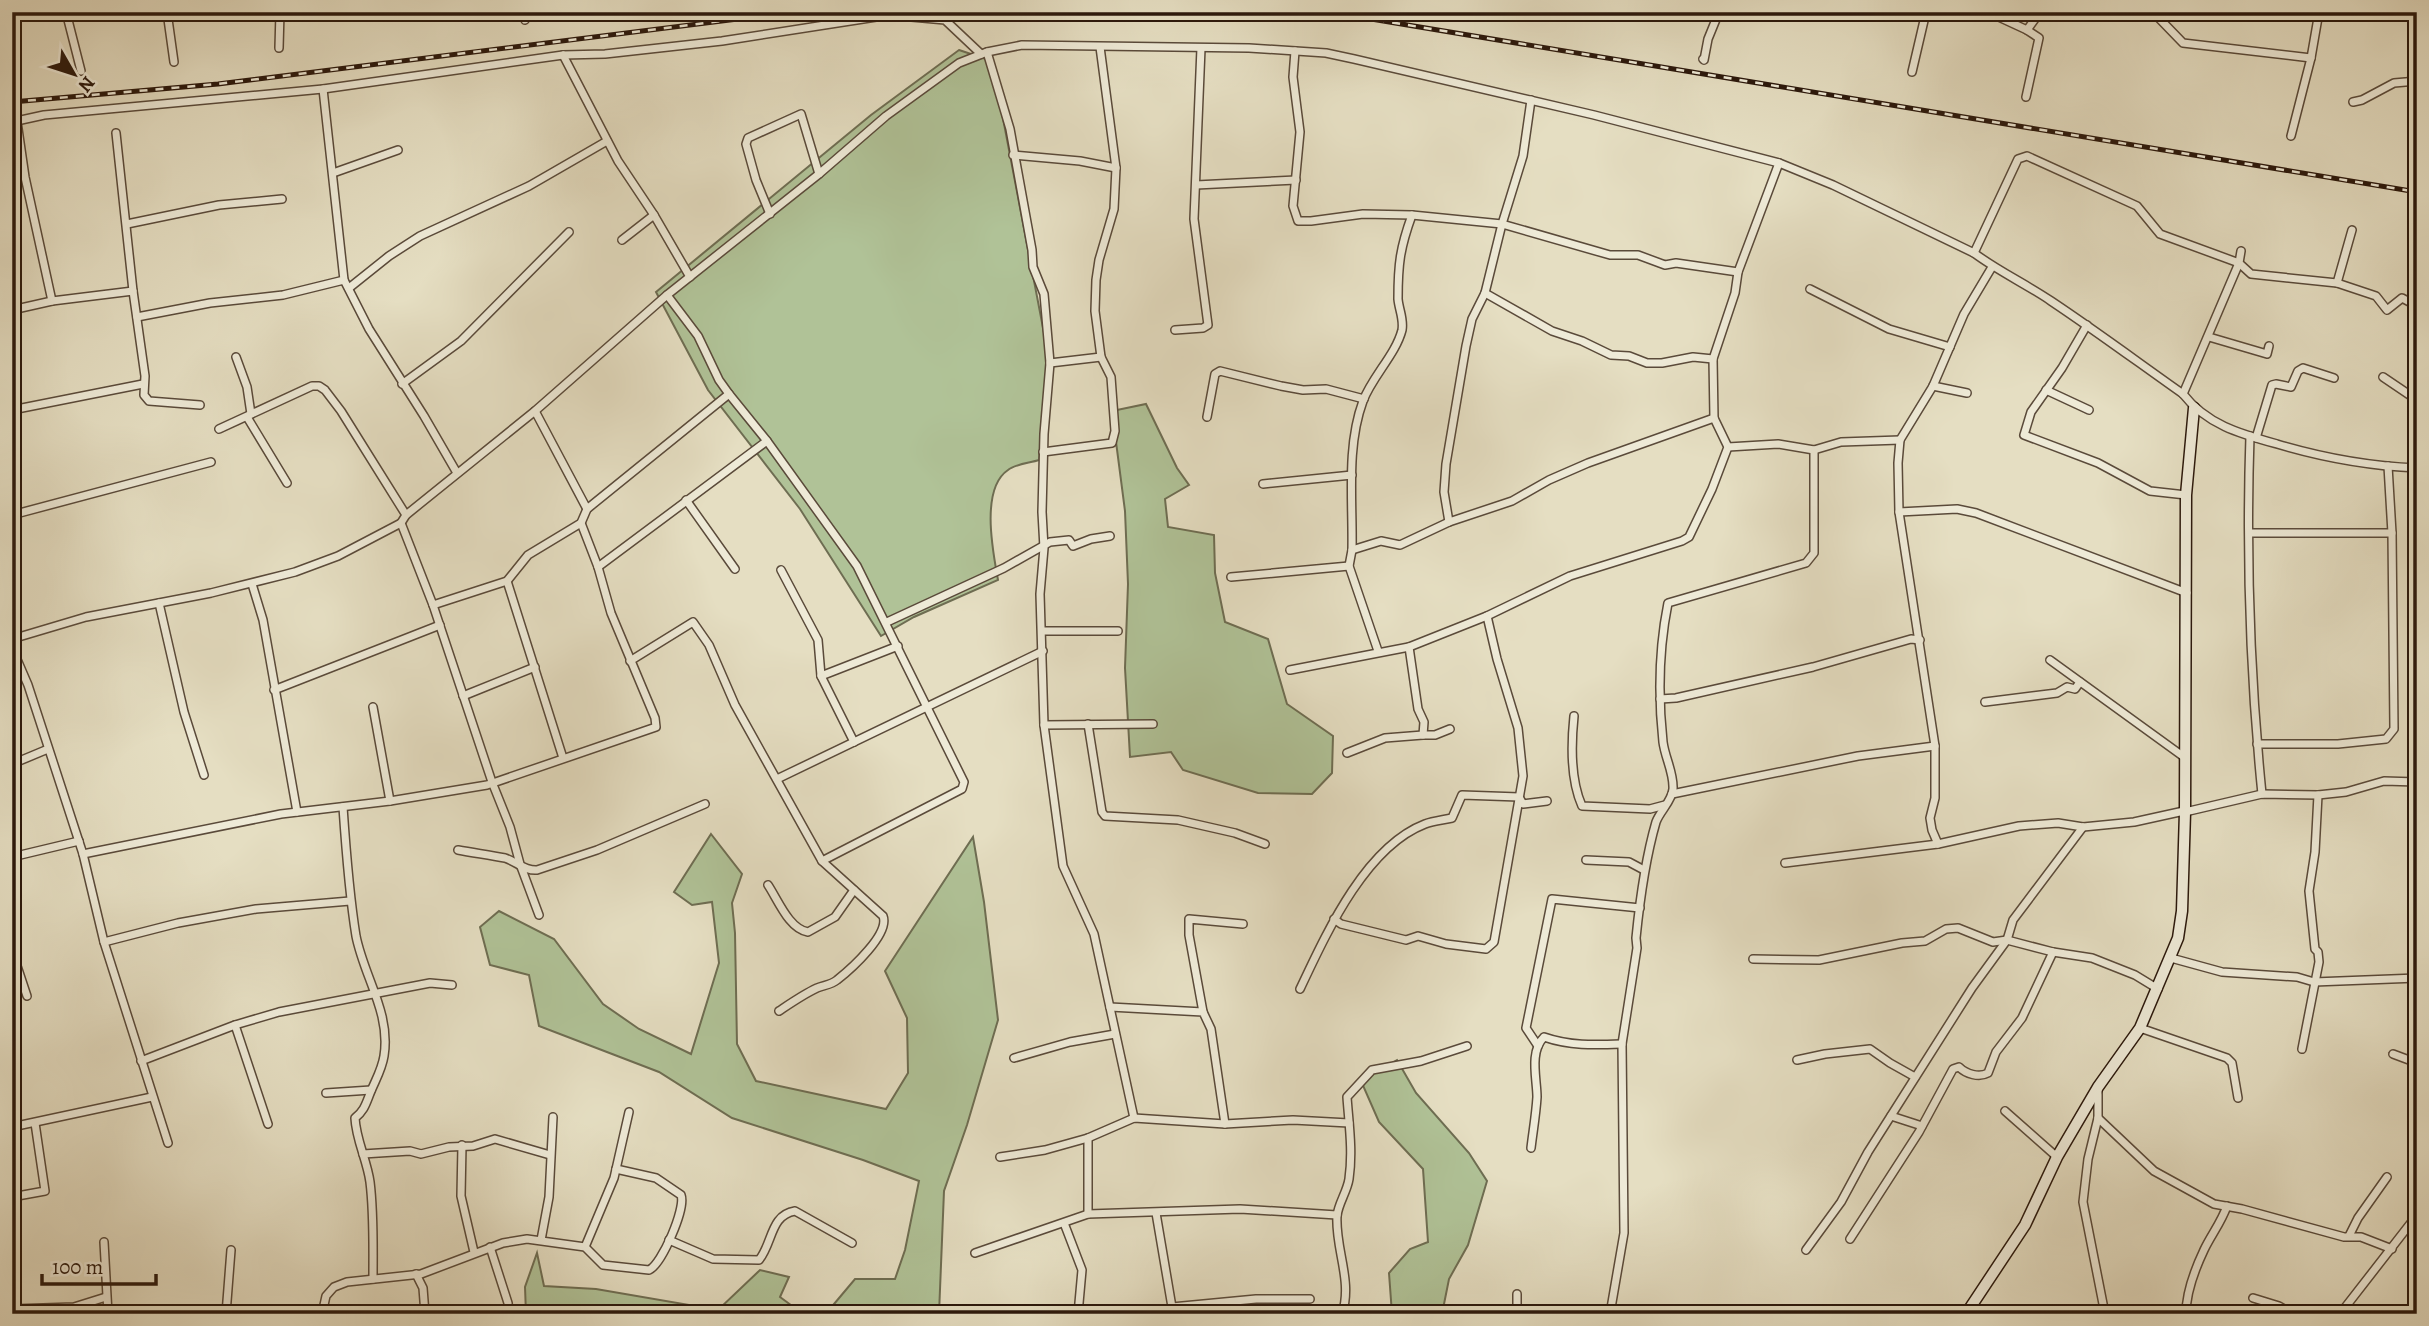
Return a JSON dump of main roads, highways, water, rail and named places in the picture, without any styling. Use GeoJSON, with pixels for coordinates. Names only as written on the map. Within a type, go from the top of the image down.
{"type":"FeatureCollection","features":[{"type":"Feature","properties":{"kind":"main road"},"geometry":{"type":"LineString","coordinates":[[1966,1314],[2025,1225],[2057,1157],[2098,1087],[2140,1028],[2178,938],[2182,911],[2184,812],[2186,495],[2194,408]]}},
{"type":"Feature","properties":{"kind":"railway"},"geometry":{"type":"LineString","coordinates":[[12,102],[218,84],[794,12]]}},
{"type":"Feature","properties":{"kind":"railway"},"geometry":{"type":"LineString","coordinates":[[1329,12],[2417,192]]}}]}
